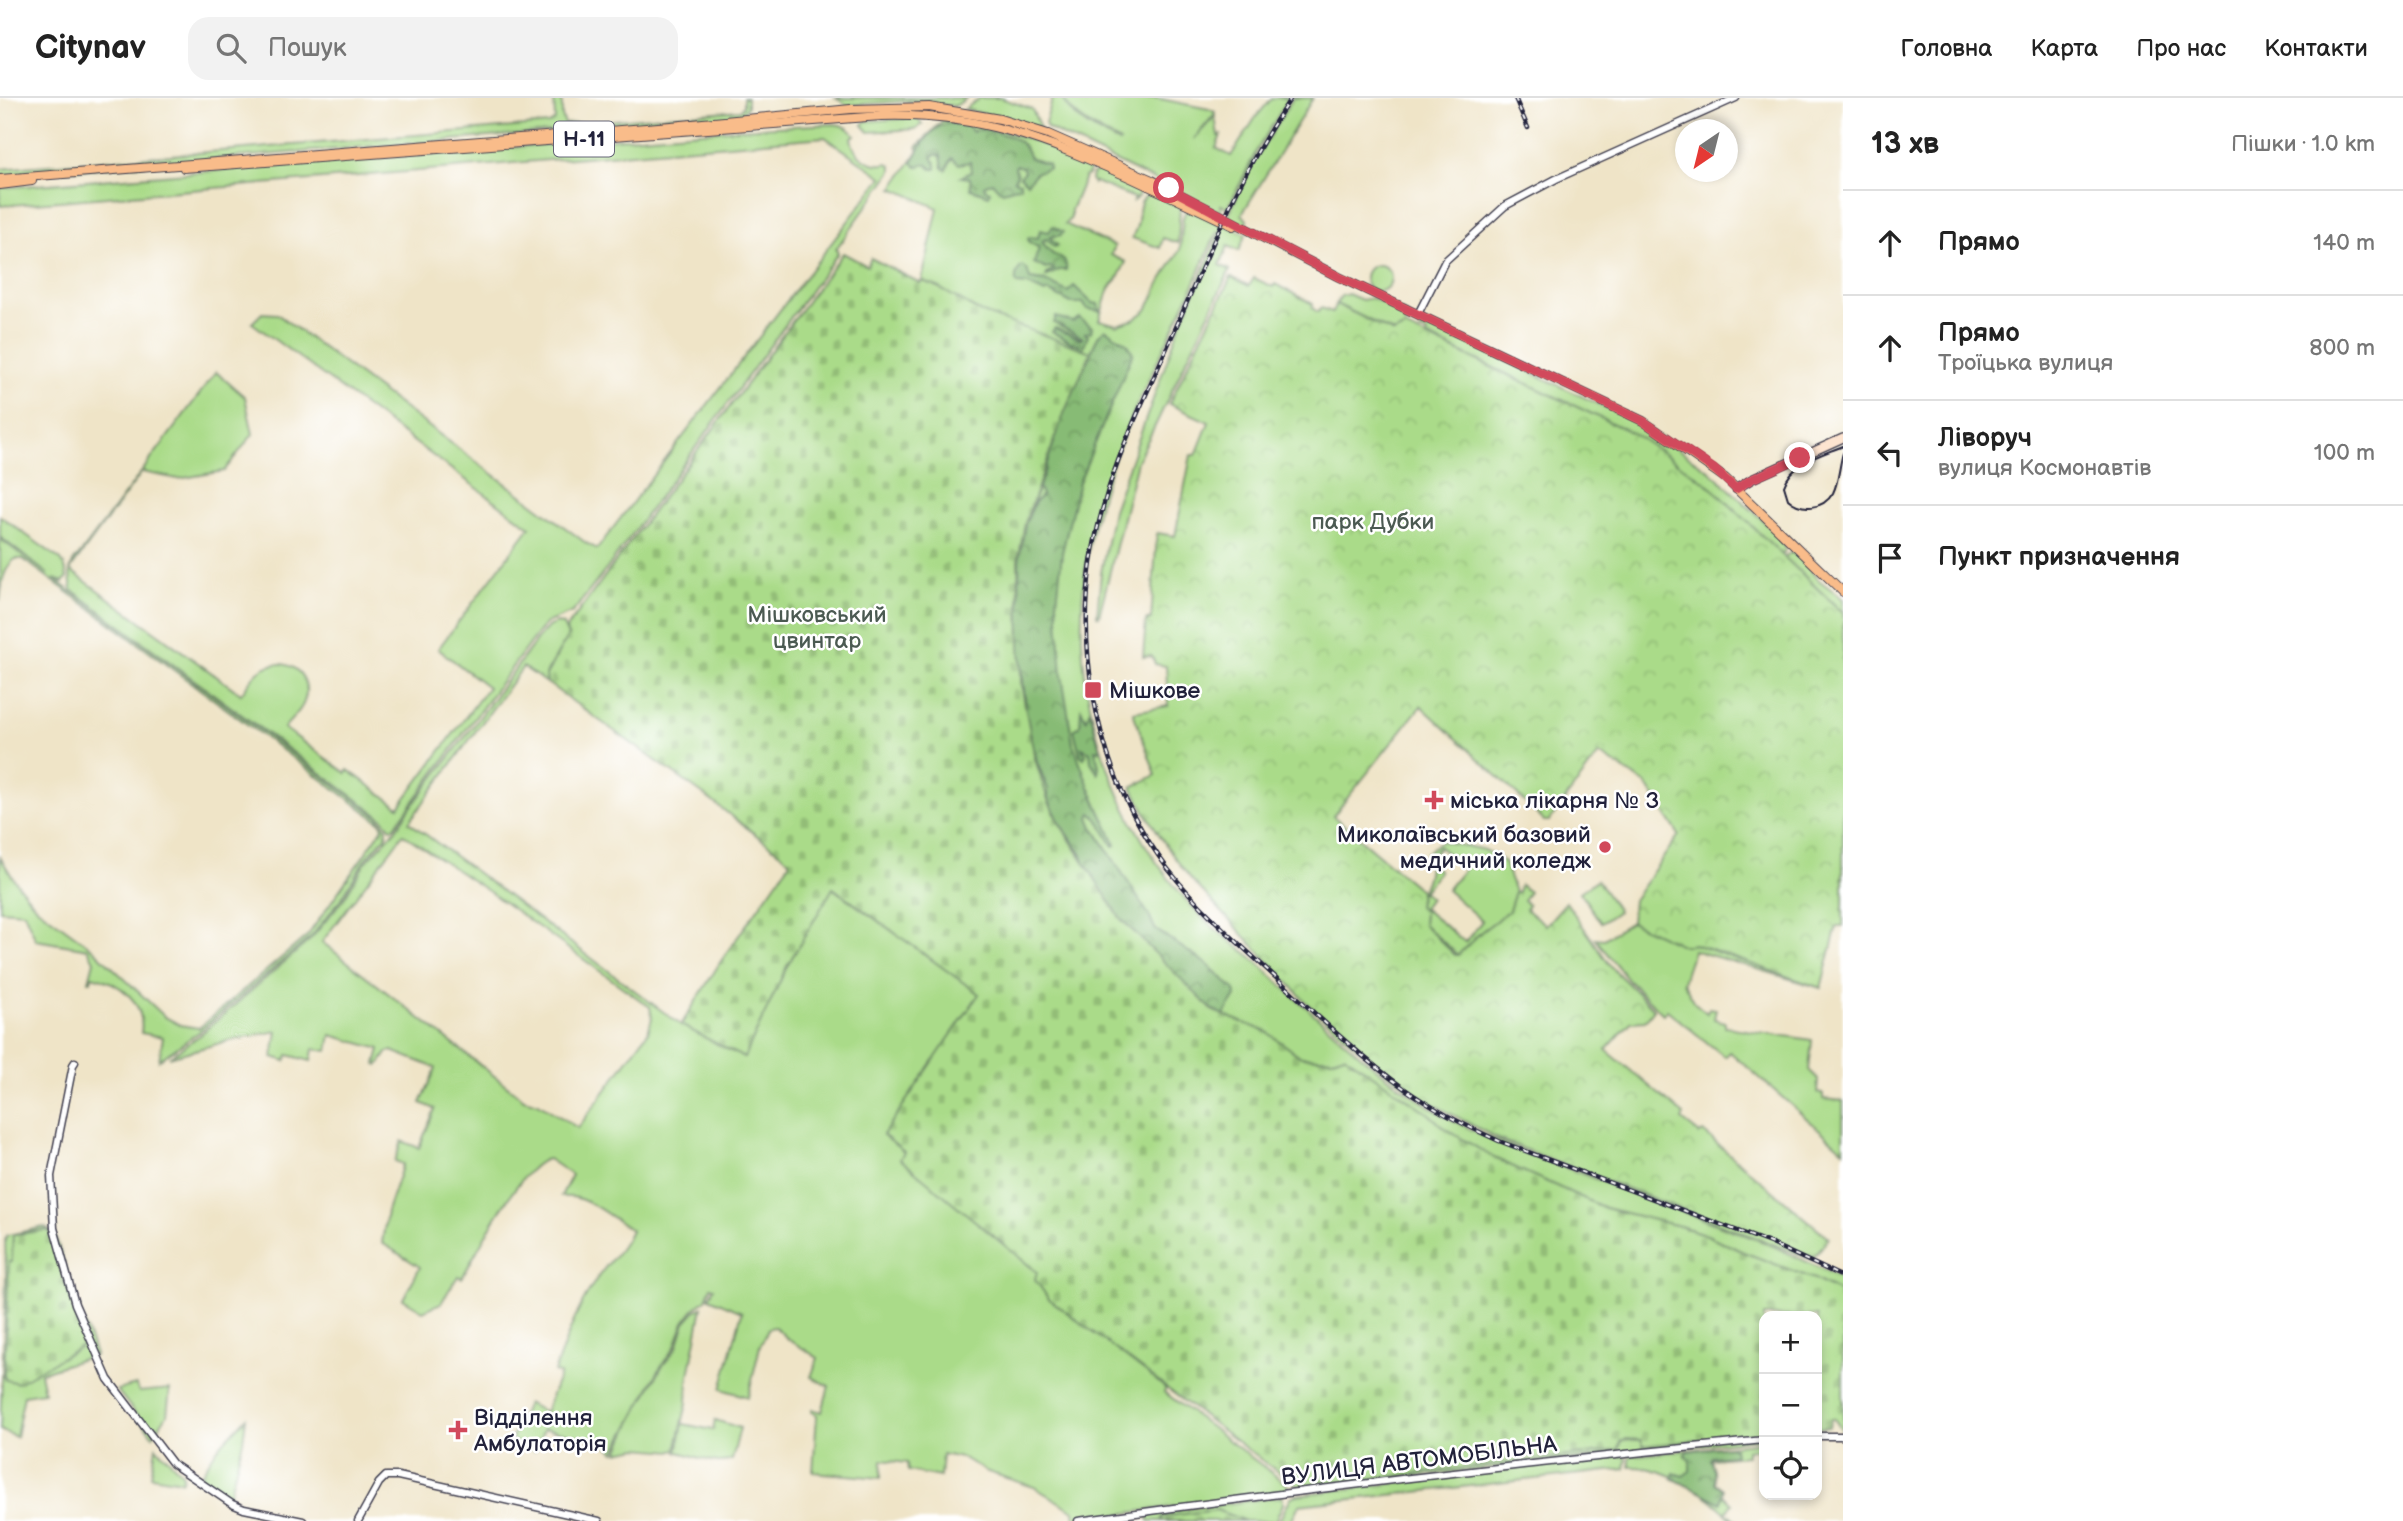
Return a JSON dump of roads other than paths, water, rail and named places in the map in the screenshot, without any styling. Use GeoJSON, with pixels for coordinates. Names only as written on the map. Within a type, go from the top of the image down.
{"type":"FeatureCollection","features":[{"type":"Feature","properties":{"kind":"main road","name":"Н-11"},"geometry":{"type":"LineString","coordinates":[[0,179],[671,126],[851,109],[916,106],[984,115],[1048,134],[1152,180],[1230,218],[1254,234]]}},
{"type":"Feature","properties":{"kind":"main road","name":"Н-11"},"geometry":{"type":"LineString","coordinates":[[0,185],[136,172],[908,115],[971,121],[1029,135],[1077,154],[1254,234],[1643,421],[1714,469],[1843,592]]}},
{"type":"Feature","properties":{"kind":"main road"},"geometry":{"type":"LineString","coordinates":[[1736,489],[1752,479],[1843,438]]}},
{"type":"Feature","properties":{"kind":"street"},"geometry":{"type":"LineString","coordinates":[[1418,314],[1445,261],[1505,206],[1556,179],[1736,98]]}},
{"type":"Feature","properties":{"kind":"street"},"geometry":{"type":"LineString","coordinates":[[75,1062],[51,1176],[54,1228],[75,1304],[107,1379],[173,1464],[244,1509],[303,1521]]}},
{"type":"Feature","properties":{"kind":"street"},"geometry":{"type":"LineString","coordinates":[[1822,1436],[1843,1436]]}},
{"type":"Feature","properties":{"kind":"street","name":"ВУЛИЦЯ АВТОМОБІЛЬНА"},"geometry":{"type":"LineString","coordinates":[[1079,1521],[1627,1453],[1759,1440]]}},
{"type":"Feature","properties":{"kind":"street"},"geometry":{"type":"LineString","coordinates":[[358,1521],[379,1483],[386,1476],[398,1476],[599,1521]]}},
{"type":"Feature","properties":{"kind":"tram line"},"geometry":{"type":"LineString","coordinates":[[1843,446],[1809,460],[1794,471],[1784,486],[1788,499],[1805,507],[1818,506],[1829,499],[1837,484],[1843,453]]}},
{"type":"Feature","properties":{"kind":"railway"},"geometry":{"type":"LineString","coordinates":[[1291,98],[1256,155],[1226,214],[1134,420],[1103,507],[1093,553],[1087,601],[1088,648],[1093,695],[1104,741],[1120,786],[1141,829],[1168,869],[1195,900],[1343,1039],[1416,1097],[1499,1141],[1770,1243],[1843,1277]]}},
{"type":"Feature","properties":{"kind":"railway"},"geometry":{"type":"LineString","coordinates":[[1515,98],[1528,128]]}},
{"type":"Feature","properties":{"kind":"place","name":"Мішкове"},"geometry":{"type":"Point","coordinates":[1093,690]}},
{"type":"Feature","properties":{"kind":"place","name":"міська лікарня № 3"},"geometry":{"type":"Point","coordinates":[1434,800]}},
{"type":"Feature","properties":{"kind":"place","name":"Миколаївський базовий медичний коледж"},"geometry":{"type":"Point","coordinates":[1605,847]}},
{"type":"Feature","properties":{"kind":"place","name":"Відділення Амбулаторія"},"geometry":{"type":"Point","coordinates":[458,1430]}},
{"type":"Feature","properties":{"kind":"park label","name":"парк Дубки"},"geometry":{"type":"Point","coordinates":[1373,521]}},
{"type":"Feature","properties":{"kind":"park label","name":"Мішковський цвинтар"},"geometry":{"type":"Point","coordinates":[817,627]}}]}
